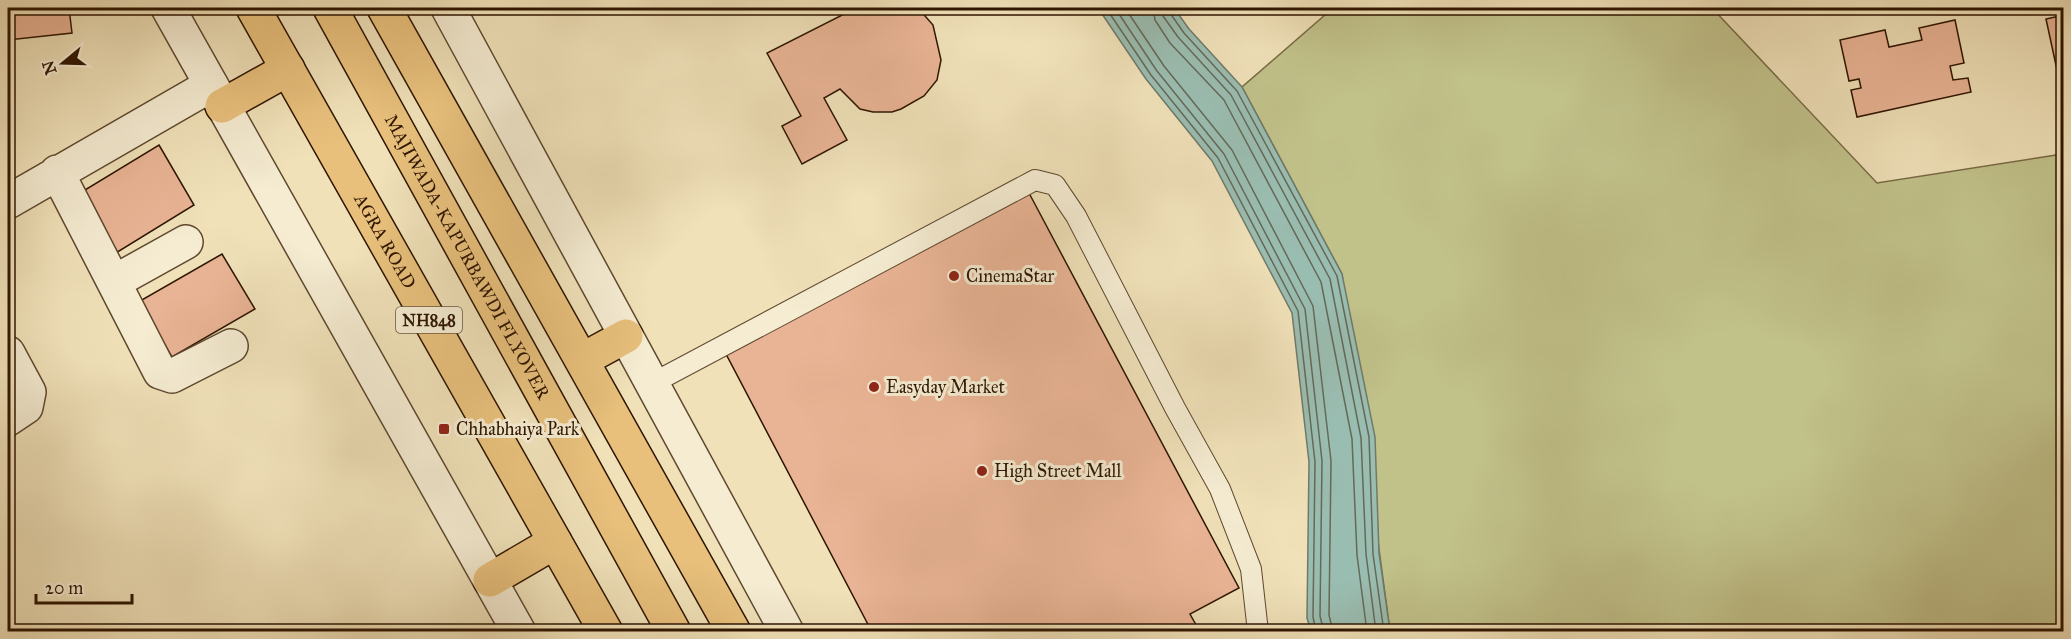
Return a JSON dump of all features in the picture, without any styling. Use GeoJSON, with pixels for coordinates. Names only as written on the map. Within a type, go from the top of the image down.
{"type":"FeatureCollection","features":[{"type":"Feature","properties":{"kind":"highway","name":"AGRA ROAD"},"geometry":{"type":"LineString","coordinates":[[253,8],[606,632]]}},
{"type":"Feature","properties":{"kind":"highway","name":"MAJIWADA-KAPURBAWDI FLYOVER"},"geometry":{"type":"LineString","coordinates":[[330,8],[674,632]]}},
{"type":"Feature","properties":{"kind":"highway"},"geometry":{"type":"LineString","coordinates":[[384,8],[734,632]]}},
{"type":"Feature","properties":{"kind":"highway"},"geometry":{"type":"LineString","coordinates":[[217,95],[288,69]]}},
{"type":"Feature","properties":{"kind":"highway"},"geometry":{"type":"LineString","coordinates":[[582,360],[626,336]]}},
{"type":"Feature","properties":{"kind":"highway"},"geometry":{"type":"LineString","coordinates":[[490,580],[555,543]]}},
{"type":"Feature","properties":{"kind":"street"},"geometry":{"type":"LineString","coordinates":[[168,8],[519,632]]}},
{"type":"Feature","properties":{"kind":"street"},"geometry":{"type":"LineString","coordinates":[[448,8],[787,632]]}},
{"type":"Feature","properties":{"kind":"street"},"geometry":{"type":"LineString","coordinates":[[8,201],[57,172],[217,95]]}},
{"type":"Feature","properties":{"kind":"street"},"geometry":{"type":"LineString","coordinates":[[57,172],[160,372],[172,376],[231,346]]}},
{"type":"Feature","properties":{"kind":"street"},"geometry":{"type":"LineString","coordinates":[[114,282],[186,242]]}},
{"type":"Feature","properties":{"kind":"street"},"geometry":{"type":"LineString","coordinates":[[8,353],[29,392],[26,407],[8,419]]}},
{"type":"Feature","properties":{"kind":"lane"},"geometry":{"type":"LineString","coordinates":[[653,383],[1035,180],[1055,185],[1076,216],[1175,408],[1220,489],[1251,569],[1258,632]]}},
{"type":"Feature","properties":{"kind":"green space"},"geometry":{"type":"Polygon","coordinates":[[[1333,8],[1712,8],[1877,183],[2063,154],[2063,631],[1390,631],[1342,274],[1242,87],[1333,8]]]}},
{"type":"Feature","properties":{"kind":"water"},"geometry":{"type":"Polygon","coordinates":[[[1098,8],[1174,8],[1189,29],[1242,87],[1342,274],[1375,437],[1379,553],[1390,631],[1311,631],[1307,618],[1309,462],[1292,313],[1212,161],[1146,79],[1098,8]]]}},
{"type":"Feature","properties":{"kind":"building"},"geometry":{"type":"Polygon","coordinates":[[[8,8],[69,8],[72,33],[8,40],[8,8]]]}},
{"type":"Feature","properties":{"kind":"building"},"geometry":{"type":"Polygon","coordinates":[[[856,8],[918,8],[933,25],[941,60],[937,80],[924,96],[892,112],[860,109],[840,89],[824,98],[847,140],[802,164],[782,126],[801,116],[767,53],[856,8]]]}},
{"type":"Feature","properties":{"kind":"building"},"geometry":{"type":"Polygon","coordinates":[[[2064,15],[2064,93],[2062,93],[2046,19],[2064,15]]]}},
{"type":"Feature","properties":{"kind":"building"},"geometry":{"type":"Polygon","coordinates":[[[1955,20],[1964,63],[1950,66],[1953,80],[1968,78],[1971,92],[1857,117],[1851,90],[1861,88],[1859,79],[1849,81],[1840,40],[1885,30],[1889,47],[1922,40],[1919,28],[1955,20]]]}},
{"type":"Feature","properties":{"kind":"building"},"geometry":{"type":"Polygon","coordinates":[[[159,145],[194,205],[111,256],[75,196],[159,145]]]}},
{"type":"Feature","properties":{"kind":"building","name":"High Street Mall"},"geometry":{"type":"Polygon","coordinates":[[[1029,193],[1239,588],[1190,614],[1200,632],[872,632],[726,354],[1029,193]]]}},
{"type":"Feature","properties":{"kind":"building"},"geometry":{"type":"Polygon","coordinates":[[[222,254],[255,309],[172,357],[140,301],[222,254]]]}},
{"type":"Feature","properties":{"kind":"place","name":"CinemaStar"},"geometry":{"type":"Point","coordinates":[954,276]}},
{"type":"Feature","properties":{"kind":"place","name":"Easyday Market"},"geometry":{"type":"Point","coordinates":[874,387]}},
{"type":"Feature","properties":{"kind":"place","name":"Chhabhaiya Park"},"geometry":{"type":"Point","coordinates":[444,429]}},
{"type":"Feature","properties":{"kind":"place","name":"High Street Mall"},"geometry":{"type":"Point","coordinates":[982,471]}}]}
